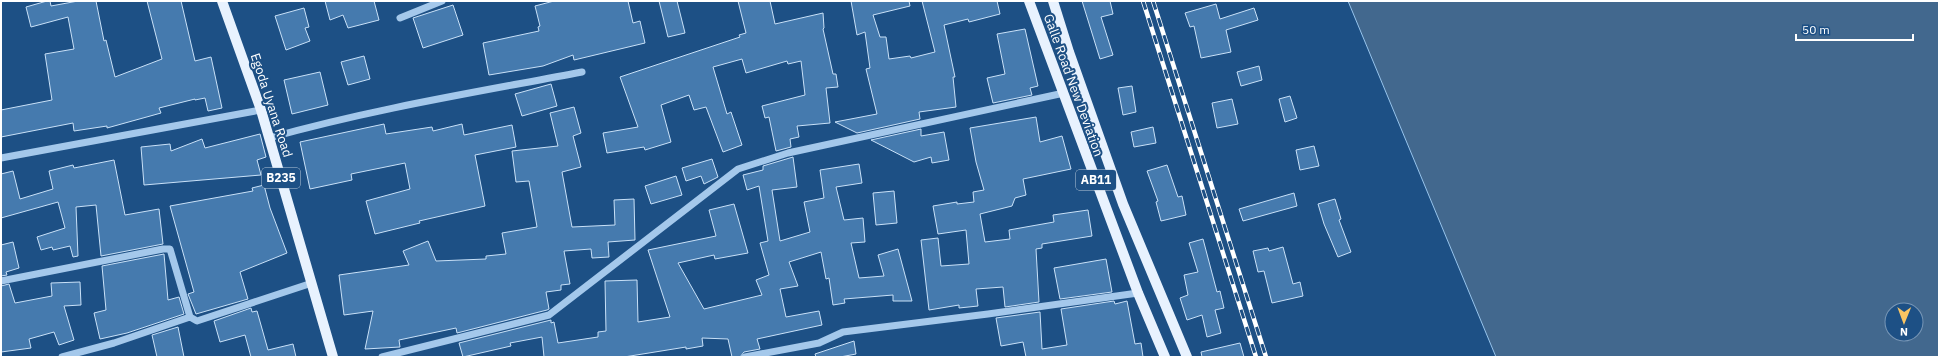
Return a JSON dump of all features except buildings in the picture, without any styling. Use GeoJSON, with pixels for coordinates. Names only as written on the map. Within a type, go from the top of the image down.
{"type":"FeatureCollection","features":[{"type":"Feature","properties":{"kind":"main road","name":"Egoda Uyana Road"},"geometry":{"type":"LineString","coordinates":[[222,1],[261,110],[333,357]]}},
{"type":"Feature","properties":{"kind":"main road","name":"Galle Road New Deviation"},"geometry":{"type":"LineString","coordinates":[[1029,1],[1138,292],[1165,357]]}},
{"type":"Feature","properties":{"kind":"main road","name":"Galle Road New Deviation"},"geometry":{"type":"LineString","coordinates":[[1053,1],[1069,52],[1123,204],[1187,357]]}},
{"type":"Feature","properties":{"kind":"street"},"geometry":{"type":"LineString","coordinates":[[400,18],[442,1]]}},
{"type":"Feature","properties":{"kind":"street"},"geometry":{"type":"LineString","coordinates":[[269,138],[308,127],[406,105],[582,72]]}},
{"type":"Feature","properties":{"kind":"street"},"geometry":{"type":"LineString","coordinates":[[382,357],[549,315],[738,169],[788,153],[1064,93]]}},
{"type":"Feature","properties":{"kind":"street"},"geometry":{"type":"LineString","coordinates":[[1,158],[261,110]]}},
{"type":"Feature","properties":{"kind":"street"},"geometry":{"type":"LineString","coordinates":[[1,280],[163,249],[170,250],[190,317],[197,321],[312,283]]}},
{"type":"Feature","properties":{"kind":"street"},"geometry":{"type":"LineString","coordinates":[[745,357],[819,343],[844,332],[988,314],[1138,292]]}},
{"type":"Feature","properties":{"kind":"street"},"geometry":{"type":"LineString","coordinates":[[62,357],[190,317]]}},
{"type":"Feature","properties":{"kind":"water"},"geometry":{"type":"Polygon","coordinates":[[[1348,1],[1939,1],[1939,357],[1496,357],[1348,1]]]}},
{"type":"Feature","properties":{"kind":"railway"},"geometry":{"type":"LineString","coordinates":[[1143,1],[1256,357]]}},
{"type":"Feature","properties":{"kind":"railway"},"geometry":{"type":"LineString","coordinates":[[1153,1],[1266,357]]}}]}
